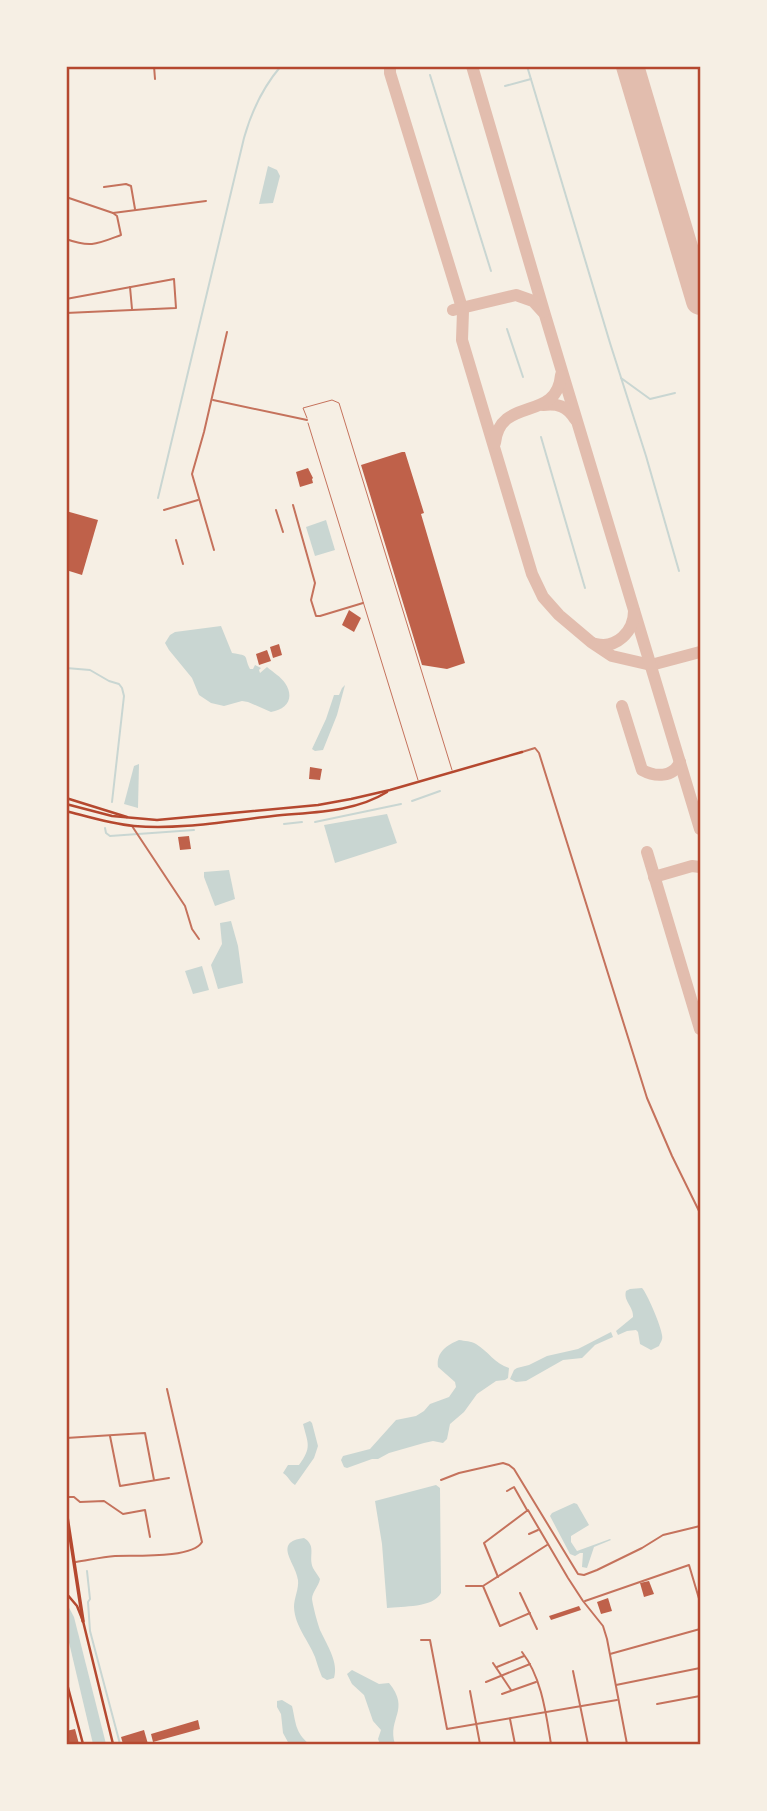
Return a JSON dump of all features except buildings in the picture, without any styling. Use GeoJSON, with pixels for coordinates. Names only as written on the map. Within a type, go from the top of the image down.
{"type":"FeatureCollection","features":[{"type":"Feature","properties":{"kind":"main road"},"geometry":{"type":"LineString","coordinates":[[66,804],[107,816],[175,820],[308,806],[390,790],[522,752]]}},
{"type":"Feature","properties":{"kind":"main road"},"geometry":{"type":"LineString","coordinates":[[66,811],[131,826],[172,827],[339,809],[369,801],[390,790]]}},
{"type":"Feature","properties":{"kind":"main road"},"geometry":{"type":"LineString","coordinates":[[66,799],[131,818]]}},
{"type":"Feature","properties":{"kind":"main road"},"geometry":{"type":"LineString","coordinates":[[66,1510],[83,1621],[113,1745]]}},
{"type":"Feature","properties":{"kind":"main road"},"geometry":{"type":"LineString","coordinates":[[66,1593],[77,1606],[83,1621]]}},
{"type":"Feature","properties":{"kind":"main road"},"geometry":{"type":"LineString","coordinates":[[66,1680],[83,1745]]}},
{"type":"Feature","properties":{"kind":"street"},"geometry":{"type":"LineString","coordinates":[[154,66],[155,79]]}},
{"type":"Feature","properties":{"kind":"street"},"geometry":{"type":"LineString","coordinates":[[104,187],[126,184],[131,186],[135,210]]}},
{"type":"Feature","properties":{"kind":"street"},"geometry":{"type":"LineString","coordinates":[[66,197],[113,213],[117,216],[121,235],[91,245],[81,245],[66,239]]}},
{"type":"Feature","properties":{"kind":"street"},"geometry":{"type":"LineString","coordinates":[[113,213],[205,201]]}},
{"type":"Feature","properties":{"kind":"street"},"geometry":{"type":"LineString","coordinates":[[66,299],[174,279],[176,308],[66,313]]}},
{"type":"Feature","properties":{"kind":"street"},"geometry":{"type":"LineString","coordinates":[[130,287],[132,310]]}},
{"type":"Feature","properties":{"kind":"street"},"geometry":{"type":"LineString","coordinates":[[214,550],[192,474],[227,332]]}},
{"type":"Feature","properties":{"kind":"street"},"geometry":{"type":"LineString","coordinates":[[212,400],[307,420]]}},
{"type":"Feature","properties":{"kind":"street"},"geometry":{"type":"LineString","coordinates":[[163,510],[199,500]]}},
{"type":"Feature","properties":{"kind":"street"},"geometry":{"type":"LineString","coordinates":[[293,505],[315,583],[311,600],[316,616],[363,603]]}},
{"type":"Feature","properties":{"kind":"street"},"geometry":{"type":"LineString","coordinates":[[276,510],[283,532]]}},
{"type":"Feature","properties":{"kind":"street"},"geometry":{"type":"LineString","coordinates":[[176,540],[183,564]]}},
{"type":"Feature","properties":{"kind":"street"},"geometry":{"type":"LineString","coordinates":[[522,752],[535,748],[539,752],[650,1106],[671,1156],[701,1213]]}},
{"type":"Feature","properties":{"kind":"street"},"geometry":{"type":"LineString","coordinates":[[131,826],[185,906],[192,929],[199,939]]}},
{"type":"Feature","properties":{"kind":"street"},"geometry":{"type":"LineString","coordinates":[[75,1562],[116,1556],[150,1557],[200,1546],[202,1542],[167,1389]]}},
{"type":"Feature","properties":{"kind":"street"},"geometry":{"type":"LineString","coordinates":[[66,1438],[145,1433],[154,1480]]}},
{"type":"Feature","properties":{"kind":"street"},"geometry":{"type":"LineString","coordinates":[[110,1435],[120,1486],[169,1478]]}},
{"type":"Feature","properties":{"kind":"street"},"geometry":{"type":"LineString","coordinates":[[442,1480],[459,1473],[503,1463],[509,1465],[578,1574],[584,1575],[607,1565],[663,1535],[701,1526]]}},
{"type":"Feature","properties":{"kind":"street"},"geometry":{"type":"LineString","coordinates":[[507,1491],[513,1487],[515,1489],[583,1601],[603,1626],[627,1745]]}},
{"type":"Feature","properties":{"kind":"street"},"geometry":{"type":"LineString","coordinates":[[66,1497],[74,1497],[80,1502],[104,1501],[123,1514],[145,1510],[150,1537]]}},
{"type":"Feature","properties":{"kind":"street"},"geometry":{"type":"LineString","coordinates":[[498,1577],[484,1543],[527,1510]]}},
{"type":"Feature","properties":{"kind":"street"},"geometry":{"type":"LineString","coordinates":[[529,1534],[539,1529]]}},
{"type":"Feature","properties":{"kind":"street"},"geometry":{"type":"LineString","coordinates":[[466,1586],[483,1586],[548,1545]]}},
{"type":"Feature","properties":{"kind":"street"},"geometry":{"type":"LineString","coordinates":[[583,1601],[689,1565],[701,1602]]}},
{"type":"Feature","properties":{"kind":"street"},"geometry":{"type":"LineString","coordinates":[[483,1586],[500,1626],[530,1613]]}},
{"type":"Feature","properties":{"kind":"street"},"geometry":{"type":"LineString","coordinates":[[520,1593],[537,1629]]}},
{"type":"Feature","properties":{"kind":"street"},"geometry":{"type":"LineString","coordinates":[[610,1654],[701,1629]]}},
{"type":"Feature","properties":{"kind":"street"},"geometry":{"type":"LineString","coordinates":[[421,1640],[430,1640],[447,1729],[618,1699]]}},
{"type":"Feature","properties":{"kind":"street"},"geometry":{"type":"LineString","coordinates":[[496,1667],[524,1654],[531,1663],[551,1745]]}},
{"type":"Feature","properties":{"kind":"street"},"geometry":{"type":"LineString","coordinates":[[494,1663],[512,1691]]}},
{"type":"Feature","properties":{"kind":"street"},"geometry":{"type":"LineString","coordinates":[[486,1682],[531,1663]]}},
{"type":"Feature","properties":{"kind":"street"},"geometry":{"type":"LineString","coordinates":[[615,1685],[701,1668]]}},
{"type":"Feature","properties":{"kind":"street"},"geometry":{"type":"LineString","coordinates":[[573,1671],[587,1745]]}},
{"type":"Feature","properties":{"kind":"street"},"geometry":{"type":"LineString","coordinates":[[502,1694],[537,1682]]}},
{"type":"Feature","properties":{"kind":"street"},"geometry":{"type":"LineString","coordinates":[[470,1690],[480,1745]]}},
{"type":"Feature","properties":{"kind":"street"},"geometry":{"type":"LineString","coordinates":[[657,1704],[701,1696]]}},
{"type":"Feature","properties":{"kind":"street"},"geometry":{"type":"LineString","coordinates":[[510,1719],[515,1745]]}},
{"type":"Feature","properties":{"kind":"lane"},"geometry":{"type":"LineString","coordinates":[[418,782],[303,408],[332,400],[339,403],[453,772]]}},
{"type":"Feature","properties":{"kind":"shaded area"},"geometry":{"type":"Polygon","coordinates":[[[268,166],[277,170],[280,176],[273,203],[259,204],[268,166]]]}},
{"type":"Feature","properties":{"kind":"shaded area"},"geometry":{"type":"Polygon","coordinates":[[[326,520],[335,550],[315,556],[306,527],[326,520]]]}},
{"type":"Feature","properties":{"kind":"shaded area"},"geometry":{"type":"Polygon","coordinates":[[[221,626],[232,653],[246,657],[250,669],[255,665],[261,668],[260,673],[267,667],[283,681],[289,693],[285,705],[271,712],[242,701],[224,706],[211,703],[199,695],[192,678],[165,643],[175,632],[221,626]]]}},
{"type":"Feature","properties":{"kind":"shaded area"},"geometry":{"type":"Polygon","coordinates":[[[345,685],[323,750],[315,751],[312,749],[334,695],[339,695],[345,685]]]}},
{"type":"Feature","properties":{"kind":"shaded area"},"geometry":{"type":"Polygon","coordinates":[[[139,764],[138,808],[124,804],[134,766],[139,764]]]}},
{"type":"Feature","properties":{"kind":"shaded area"},"geometry":{"type":"Polygon","coordinates":[[[387,814],[397,843],[335,863],[324,825],[387,814]]]}},
{"type":"Feature","properties":{"kind":"shaded area"},"geometry":{"type":"Polygon","coordinates":[[[229,870],[235,899],[215,906],[204,872],[229,870]]]}},
{"type":"Feature","properties":{"kind":"shaded area"},"geometry":{"type":"Polygon","coordinates":[[[231,921],[238,946],[243,983],[218,989],[211,965],[222,944],[220,923],[231,921]]]}},
{"type":"Feature","properties":{"kind":"shaded area"},"geometry":{"type":"Polygon","coordinates":[[[202,966],[209,990],[193,994],[185,971],[202,966]]]}},
{"type":"Feature","properties":{"kind":"shaded area"},"geometry":{"type":"Polygon","coordinates":[[[642,1288],[662,1335],[659,1346],[651,1350],[640,1344],[636,1330],[618,1335],[616,1331],[633,1317],[626,1291],[642,1288]]]}},
{"type":"Feature","properties":{"kind":"shaded area"},"geometry":{"type":"Polygon","coordinates":[[[611,1332],[613,1337],[595,1345],[582,1358],[563,1360],[526,1381],[516,1382],[510,1379],[517,1368],[547,1356],[578,1349],[611,1332]]]}},
{"type":"Feature","properties":{"kind":"shaded area"},"geometry":{"type":"Polygon","coordinates":[[[459,1340],[476,1344],[509,1368],[508,1378],[496,1381],[477,1394],[464,1412],[450,1424],[447,1439],[443,1443],[424,1443],[378,1459],[344,1467],[341,1460],[343,1456],[370,1449],[396,1420],[416,1416],[430,1404],[449,1397],[456,1387],[455,1382],[438,1367],[438,1362],[443,1350],[459,1340]]]}},
{"type":"Feature","properties":{"kind":"shaded area"},"geometry":{"type":"Polygon","coordinates":[[[310,1421],[318,1446],[314,1458],[295,1485],[283,1473],[288,1465],[299,1465],[306,1454],[307,1441],[303,1424],[310,1421]]]}},
{"type":"Feature","properties":{"kind":"shaded area"},"geometry":{"type":"Polygon","coordinates":[[[436,1485],[440,1488],[441,1593],[425,1604],[387,1608],[382,1544],[375,1501],[436,1485]]]}},
{"type":"Feature","properties":{"kind":"shaded area"},"geometry":{"type":"Polygon","coordinates":[[[574,1503],[589,1525],[571,1536],[571,1542],[577,1551],[611,1540],[594,1547],[587,1568],[582,1567],[583,1553],[575,1556],[570,1554],[550,1516],[574,1503]]]}},
{"type":"Feature","properties":{"kind":"shaded area"},"geometry":{"type":"Polygon","coordinates":[[[304,1538],[310,1544],[313,1568],[320,1579],[312,1596],[314,1611],[335,1666],[334,1678],[327,1680],[322,1677],[295,1614],[298,1580],[288,1549],[294,1540],[304,1538]]]}},
{"type":"Feature","properties":{"kind":"shaded area"},"geometry":{"type":"Polygon","coordinates":[[[66,1602],[74,1617],[106,1744],[93,1744],[67,1634],[66,1602]]]}},
{"type":"Feature","properties":{"kind":"shaded area"},"geometry":{"type":"Polygon","coordinates":[[[352,1670],[379,1684],[389,1683],[395,1692],[398,1707],[393,1735],[395,1744],[380,1744],[378,1739],[381,1730],[373,1721],[364,1695],[352,1684],[347,1674],[352,1670]]]}},
{"type":"Feature","properties":{"kind":"shaded area"},"geometry":{"type":"Polygon","coordinates":[[[282,1700],[292,1706],[299,1731],[309,1744],[289,1744],[283,1733],[281,1714],[277,1707],[277,1701],[282,1700]]]}},
{"type":"Feature","properties":{"kind":"waterway"},"geometry":{"type":"LineString","coordinates":[[158,498],[244,138],[258,100],[281,66]]}},
{"type":"Feature","properties":{"kind":"waterway"},"geometry":{"type":"LineString","coordinates":[[527,66],[679,571]]}},
{"type":"Feature","properties":{"kind":"waterway"},"geometry":{"type":"LineString","coordinates":[[430,75],[491,271]]}},
{"type":"Feature","properties":{"kind":"waterway"},"geometry":{"type":"LineString","coordinates":[[505,86],[531,79]]}},
{"type":"Feature","properties":{"kind":"waterway"},"geometry":{"type":"LineString","coordinates":[[507,329],[523,377]]}},
{"type":"Feature","properties":{"kind":"waterway"},"geometry":{"type":"LineString","coordinates":[[621,378],[650,399],[675,393]]}},
{"type":"Feature","properties":{"kind":"waterway"},"geometry":{"type":"LineString","coordinates":[[541,437],[585,588]]}},
{"type":"Feature","properties":{"kind":"waterway"},"geometry":{"type":"LineString","coordinates":[[66,668],[90,670],[122,688],[124,696],[112,802]]}},
{"type":"Feature","properties":{"kind":"waterway"},"geometry":{"type":"LineString","coordinates":[[412,801],[440,791]]}},
{"type":"Feature","properties":{"kind":"waterway"},"geometry":{"type":"LineString","coordinates":[[315,822],[401,804]]}},
{"type":"Feature","properties":{"kind":"waterway"},"geometry":{"type":"LineString","coordinates":[[284,824],[302,822]]}},
{"type":"Feature","properties":{"kind":"waterway"},"geometry":{"type":"LineString","coordinates":[[105,828],[110,836],[194,830]]}},
{"type":"Feature","properties":{"kind":"waterway"},"geometry":{"type":"LineString","coordinates":[[87,1571],[90,1631],[120,1744]]}},
{"type":"Feature","properties":{"kind":"taxiway"},"geometry":{"type":"LineString","coordinates":[[390,66],[463,311],[462,340],[532,574],[543,597],[559,615],[612,656],[651,665],[700,652]]}},
{"type":"Feature","properties":{"kind":"taxiway"},"geometry":{"type":"LineString","coordinates":[[472,66],[700,829]]}},
{"type":"Feature","properties":{"kind":"taxiway"},"geometry":{"type":"LineString","coordinates":[[453,310],[516,295],[533,301],[543,312]]}},
{"type":"Feature","properties":{"kind":"taxiway"},"geometry":{"type":"LineString","coordinates":[[495,443],[499,428],[507,419],[550,399],[557,390],[561,375]]}},
{"type":"Feature","properties":{"kind":"taxiway"},"geometry":{"type":"LineString","coordinates":[[543,405],[561,406],[575,419]]}},
{"type":"Feature","properties":{"kind":"taxiway"},"geometry":{"type":"LineString","coordinates":[[596,644],[610,644],[622,637],[631,626],[634,611]]}},
{"type":"Feature","properties":{"kind":"taxiway"},"geometry":{"type":"LineString","coordinates":[[622,706],[642,770],[663,775],[673,771],[680,762]]}},
{"type":"Feature","properties":{"kind":"taxiway"},"geometry":{"type":"LineString","coordinates":[[647,852],[700,1029]]}},
{"type":"Feature","properties":{"kind":"taxiway"},"geometry":{"type":"LineString","coordinates":[[654,877],[692,866],[700,867]]}},
{"type":"Feature","properties":{"kind":"runway"},"geometry":{"type":"LineString","coordinates":[[630,66],[700,301]]}}]}
